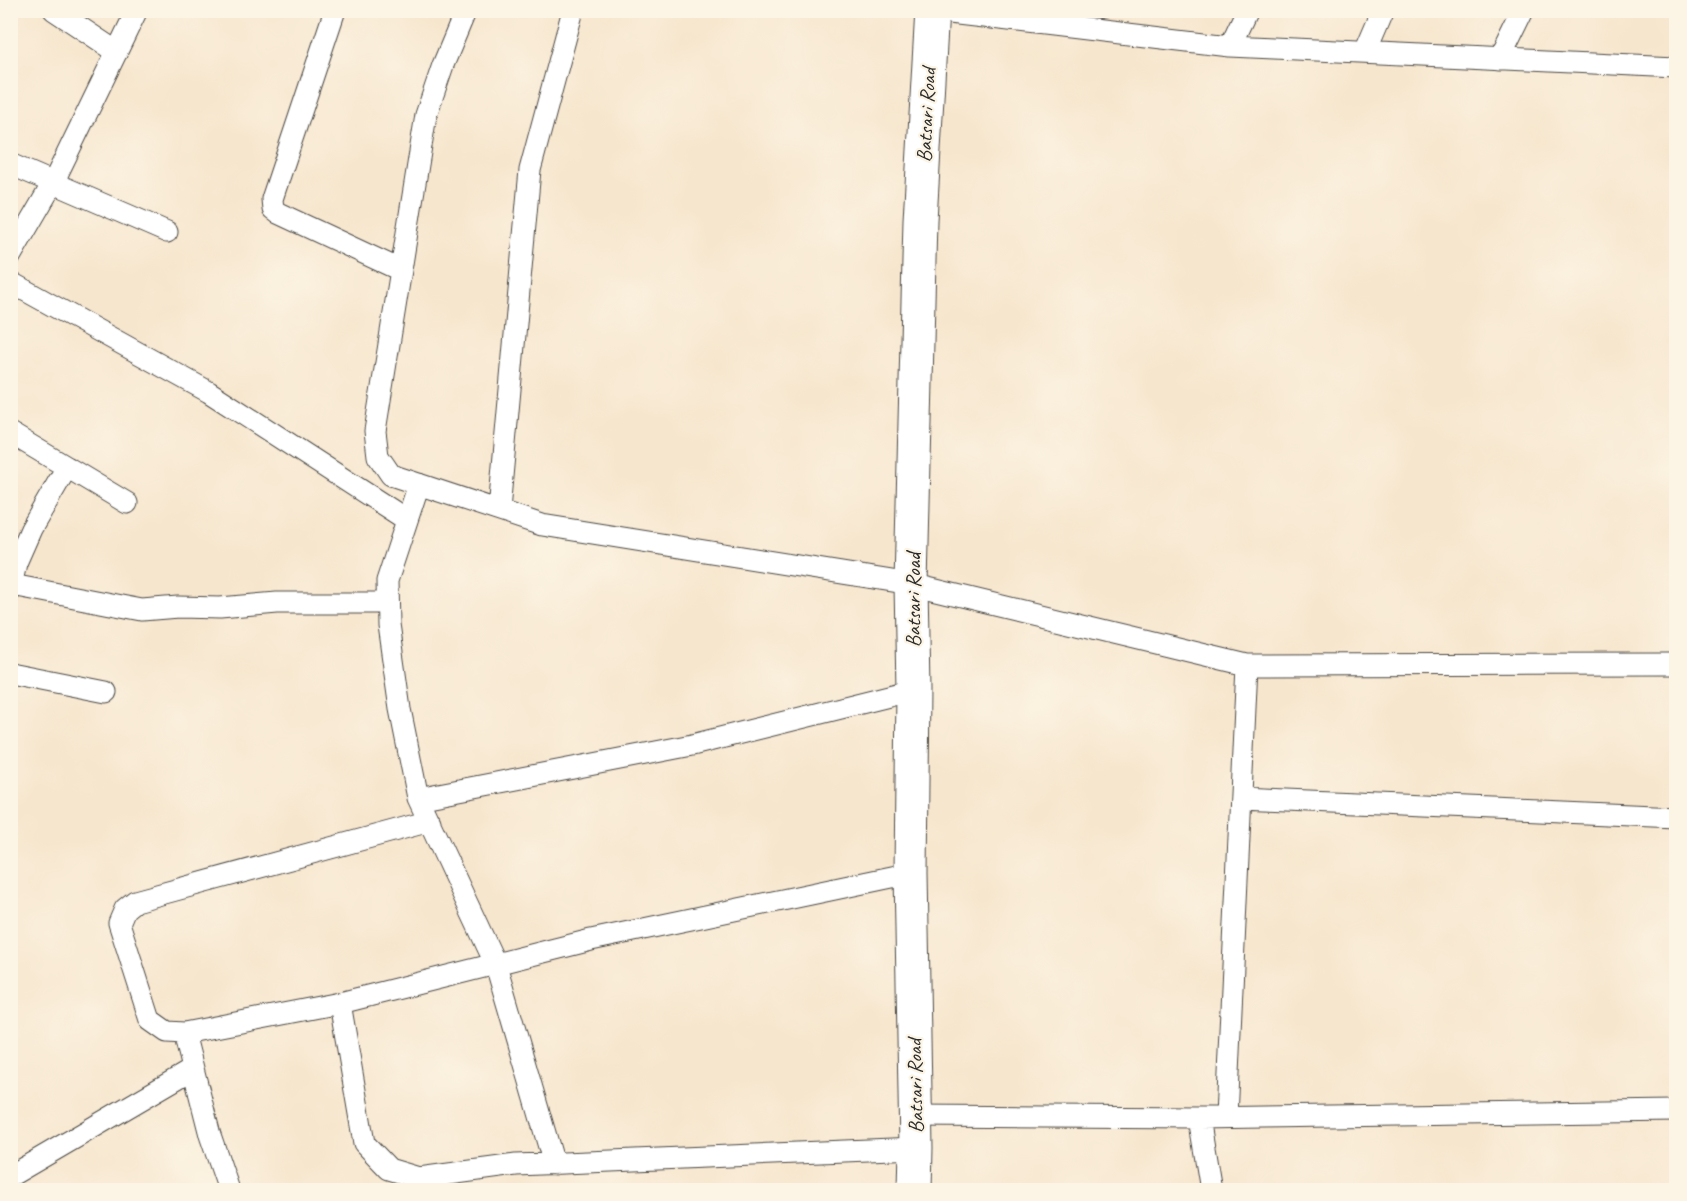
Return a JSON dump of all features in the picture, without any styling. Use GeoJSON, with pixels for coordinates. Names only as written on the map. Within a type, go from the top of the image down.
{"type":"FeatureCollection","features":[{"type":"Feature","properties":{"kind":"main road","name":"Batsari Road"},"geometry":{"type":"LineString","coordinates":[[915,1191],[911,873],[913,690],[911,584],[921,220],[932,10]]}},
{"type":"Feature","properties":{"kind":"street"},"geometry":{"type":"LineString","coordinates":[[54,10],[117,52]]}},
{"type":"Feature","properties":{"kind":"street"},"geometry":{"type":"LineString","coordinates":[[10,258],[52,183],[137,10]]}},
{"type":"Feature","properties":{"kind":"street"},"geometry":{"type":"LineString","coordinates":[[335,10],[272,200],[273,209],[400,270]]}},
{"type":"Feature","properties":{"kind":"street"},"geometry":{"type":"LineString","coordinates":[[466,10],[443,65],[426,115],[400,270],[375,431],[378,456],[391,475],[542,525],[911,584],[1247,665],[1677,663]]}},
{"type":"Feature","properties":{"kind":"street"},"geometry":{"type":"LineString","coordinates":[[499,510],[530,170],[573,10]]}},
{"type":"Feature","properties":{"kind":"street"},"geometry":{"type":"LineString","coordinates":[[932,10],[1230,46],[1677,67]]}},
{"type":"Feature","properties":{"kind":"street"},"geometry":{"type":"LineString","coordinates":[[1230,46],[1247,10]]}},
{"type":"Feature","properties":{"kind":"street"},"geometry":{"type":"LineString","coordinates":[[1365,52],[1383,10]]}},
{"type":"Feature","properties":{"kind":"street"},"geometry":{"type":"LineString","coordinates":[[1500,59],[1524,10]]}},
{"type":"Feature","properties":{"kind":"street"},"geometry":{"type":"LineString","coordinates":[[10,164],[167,232]]}},
{"type":"Feature","properties":{"kind":"street"},"geometry":{"type":"LineString","coordinates":[[10,282],[209,392],[407,520]]}},
{"type":"Feature","properties":{"kind":"street"},"geometry":{"type":"LineString","coordinates":[[10,433],[127,503]]}},
{"type":"Feature","properties":{"kind":"street"},"geometry":{"type":"LineString","coordinates":[[67,467],[31,529],[16,563],[11,588],[142,610],[178,607],[220,608],[278,603],[387,603]]}},
{"type":"Feature","properties":{"kind":"street"},"geometry":{"type":"LineString","coordinates":[[419,484],[387,581],[388,626],[400,709],[418,798],[496,965],[554,1164]]}},
{"type":"Feature","properties":{"kind":"street"},"geometry":{"type":"LineString","coordinates":[[1226,1118],[1247,665]]}},
{"type":"Feature","properties":{"kind":"street"},"geometry":{"type":"LineString","coordinates":[[10,673],[106,692]]}},
{"type":"Feature","properties":{"kind":"street"},"geometry":{"type":"LineString","coordinates":[[418,798],[692,745],[913,690]]}},
{"type":"Feature","properties":{"kind":"street"},"geometry":{"type":"LineString","coordinates":[[1241,798],[1677,817]]}},
{"type":"Feature","properties":{"kind":"street"},"geometry":{"type":"LineString","coordinates":[[430,821],[135,901],[125,909],[119,923],[150,1020],[167,1032],[184,1033],[340,1003],[591,940],[911,873]]}},
{"type":"Feature","properties":{"kind":"street"},"geometry":{"type":"LineString","coordinates":[[340,1003],[364,1143],[389,1169],[419,1179],[516,1165],[916,1148]]}},
{"type":"Feature","properties":{"kind":"street"},"geometry":{"type":"LineString","coordinates":[[184,1033],[210,1135],[228,1191]]}},
{"type":"Feature","properties":{"kind":"street"},"geometry":{"type":"LineString","coordinates":[[10,1176],[193,1069]]}},
{"type":"Feature","properties":{"kind":"street"},"geometry":{"type":"LineString","coordinates":[[915,1116],[1226,1118],[1677,1111]]}},
{"type":"Feature","properties":{"kind":"street"},"geometry":{"type":"LineString","coordinates":[[1199,1118],[1211,1191]]}}]}
